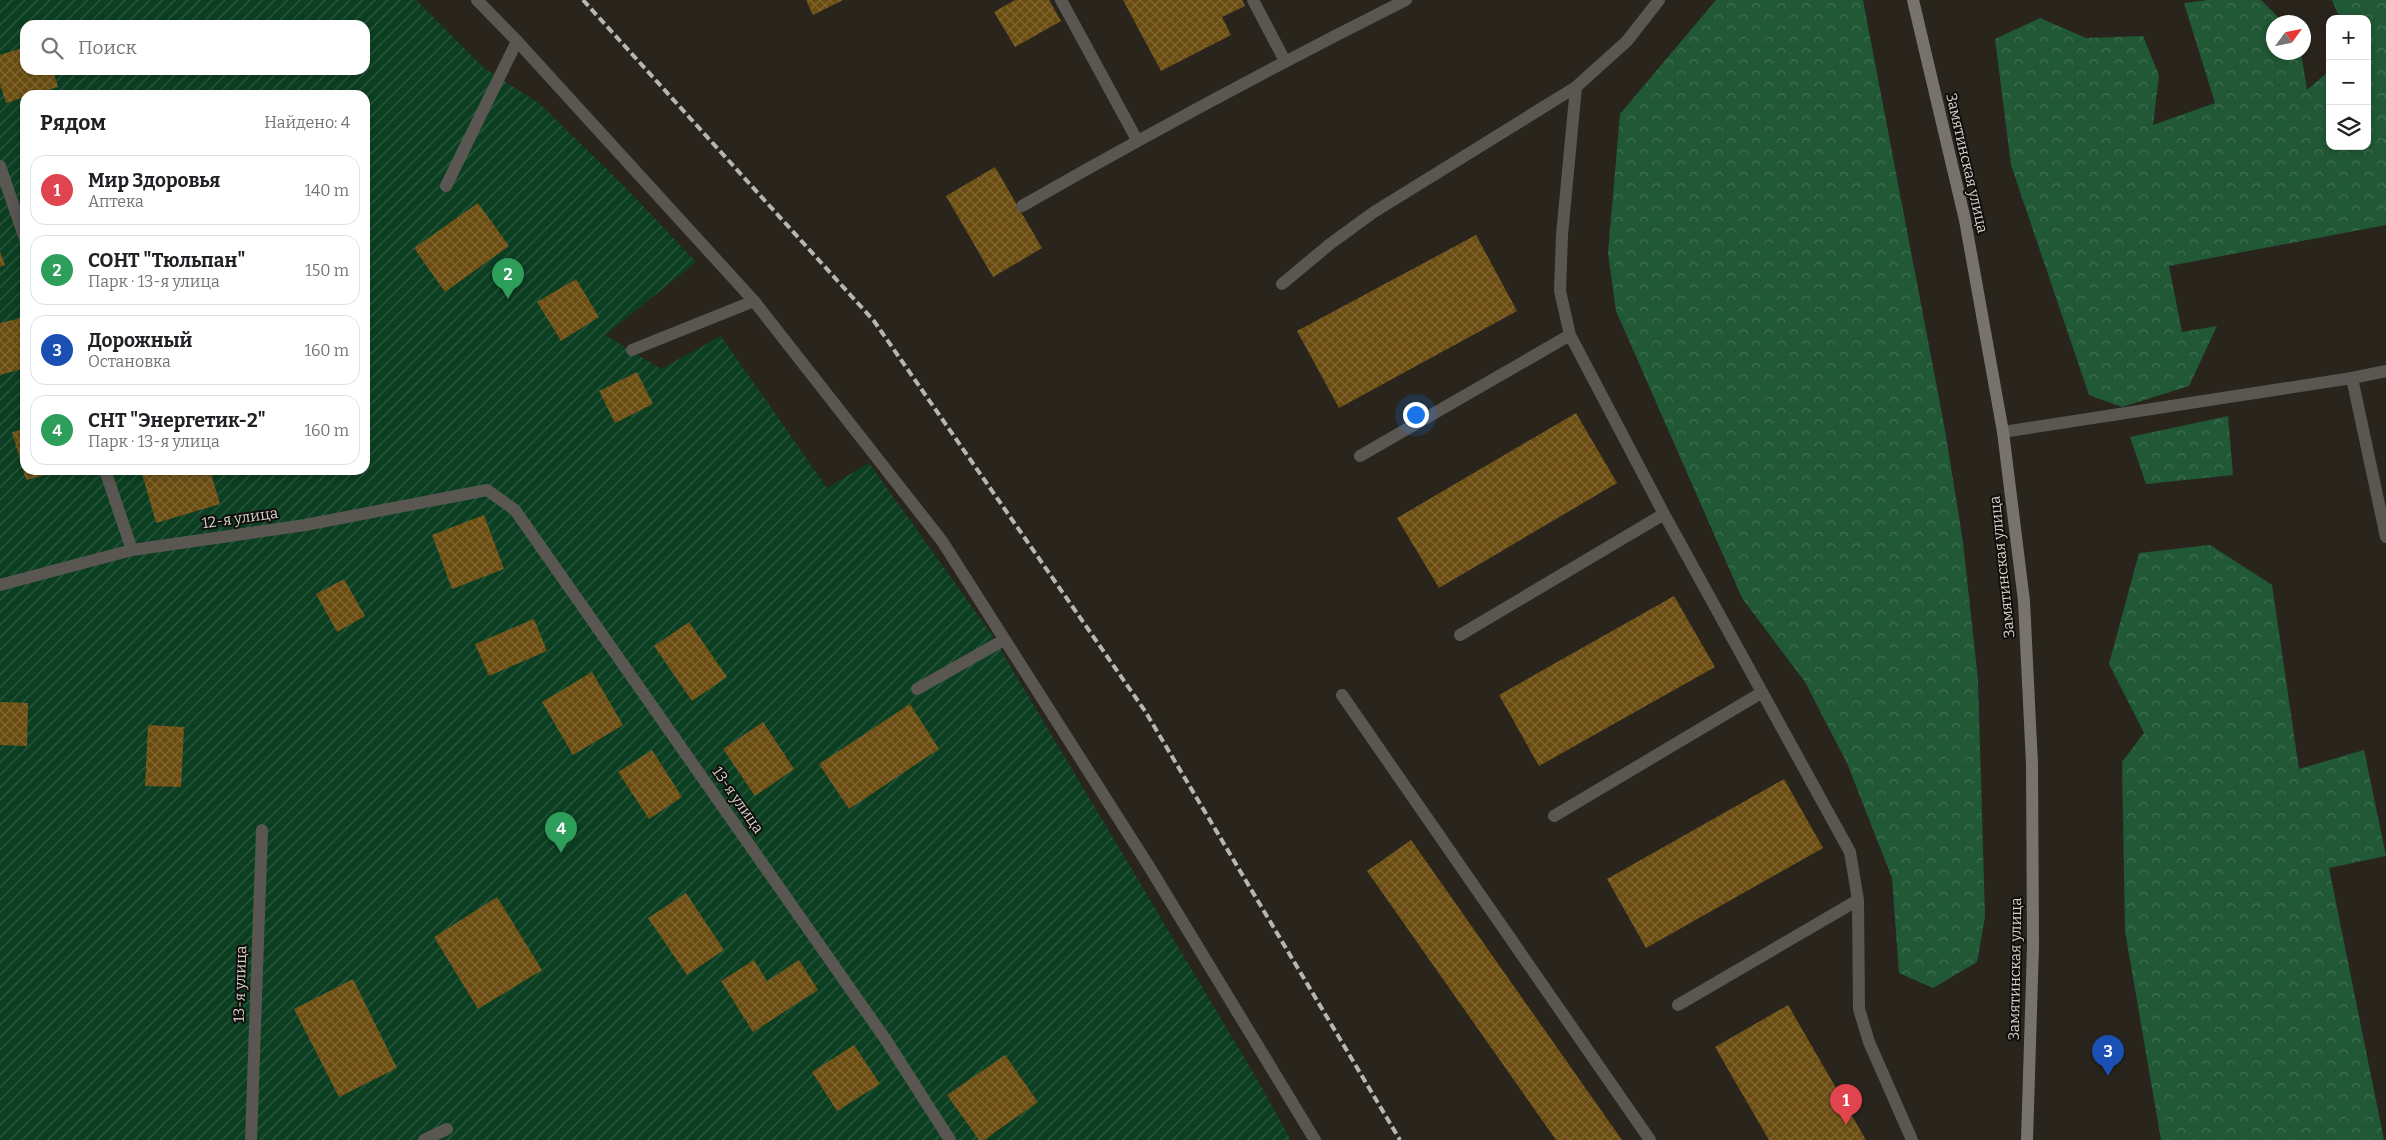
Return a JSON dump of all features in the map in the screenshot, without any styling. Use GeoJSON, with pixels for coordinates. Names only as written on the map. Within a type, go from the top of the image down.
{"type":"FeatureCollection","features":[{"type":"Feature","properties":{"kind":"street"},"geometry":{"type":"LineString","coordinates":[[477,0],[517,41],[754,301],[942,540],[1150,868],[1315,1140]]}},
{"type":"Feature","properties":{"kind":"street"},"geometry":{"type":"LineString","coordinates":[[1061,0],[1137,140]]}},
{"type":"Feature","properties":{"kind":"street"},"geometry":{"type":"LineString","coordinates":[[1253,0],[1285,61]]}},
{"type":"Feature","properties":{"kind":"street"},"geometry":{"type":"LineString","coordinates":[[1022,206],[1137,140],[1285,61],[1406,0]]}},
{"type":"Feature","properties":{"kind":"street"},"geometry":{"type":"LineString","coordinates":[[1282,284],[1330,244],[1374,212],[1576,87],[1627,41],[1659,0]]}},
{"type":"Feature","properties":{"kind":"street","name":"Замятинская улица"},"geometry":{"type":"LineString","coordinates":[[1913,0],[1965,220],[2003,432],[2024,601],[2032,764],[2033,946],[2027,1140]]}},
{"type":"Feature","properties":{"kind":"street"},"geometry":{"type":"LineString","coordinates":[[446,186],[517,41]]}},
{"type":"Feature","properties":{"kind":"street"},"geometry":{"type":"LineString","coordinates":[[1576,87],[1562,234],[1560,291],[1570,335],[1664,514],[1850,852],[1858,900],[1858,1009],[1869,1042],[1912,1140]]}},
{"type":"Feature","properties":{"kind":"street"},"geometry":{"type":"LineString","coordinates":[[0,166],[20,224]]}},
{"type":"Feature","properties":{"kind":"street"},"geometry":{"type":"LineString","coordinates":[[632,350],[754,301]]}},
{"type":"Feature","properties":{"kind":"street"},"geometry":{"type":"LineString","coordinates":[[1360,456],[1570,335]]}},
{"type":"Feature","properties":{"kind":"street"},"geometry":{"type":"LineString","coordinates":[[2003,432],[2352,378],[2386,371]]}},
{"type":"Feature","properties":{"kind":"street"},"geometry":{"type":"LineString","coordinates":[[2352,378],[2386,537]]}},
{"type":"Feature","properties":{"kind":"street"},"geometry":{"type":"LineString","coordinates":[[106,475],[132,550]]}},
{"type":"Feature","properties":{"kind":"street","name":"12-я улица"},"geometry":{"type":"LineString","coordinates":[[0,585],[132,550],[305,525],[487,490]]}},
{"type":"Feature","properties":{"kind":"street","name":"13-я улица"},"geometry":{"type":"LineString","coordinates":[[487,490],[515,510],[886,1040],[950,1140]]}},
{"type":"Feature","properties":{"kind":"street"},"geometry":{"type":"LineString","coordinates":[[1460,635],[1664,514]]}},
{"type":"Feature","properties":{"kind":"street"},"geometry":{"type":"LineString","coordinates":[[917,690],[1004,640]]}},
{"type":"Feature","properties":{"kind":"street"},"geometry":{"type":"LineString","coordinates":[[1554,816],[1761,693]]}},
{"type":"Feature","properties":{"kind":"street"},"geometry":{"type":"LineString","coordinates":[[1342,695],[1650,1140]]}},
{"type":"Feature","properties":{"kind":"street","name":"13-я улица"},"geometry":{"type":"LineString","coordinates":[[251,1140],[262,830]]}},
{"type":"Feature","properties":{"kind":"street"},"geometry":{"type":"LineString","coordinates":[[1678,1005],[1858,900]]}},
{"type":"Feature","properties":{"kind":"street"},"geometry":{"type":"LineString","coordinates":[[424,1140],[448,1129]]}},
{"type":"Feature","properties":{"kind":"green space"},"geometry":{"type":"Polygon","coordinates":[[[0,0],[416,0],[484,68],[540,104],[626,188],[696,262],[605,335],[661,369],[721,336],[827,488],[869,463],[990,632],[1254,1074],[1291,1140],[0,1140],[0,0]]]}},
{"type":"Feature","properties":{"kind":"green space"},"geometry":{"type":"Polygon","coordinates":[[[1716,0],[1863,0],[1945,430],[1963,542],[1978,680],[1985,917],[1977,962],[1933,988],[1899,973],[1892,878],[1847,763],[1805,682],[1742,598],[1616,311],[1608,253],[1620,114],[1716,0]]]}},
{"type":"Feature","properties":{"kind":"green space"},"geometry":{"type":"Polygon","coordinates":[[[2208,0],[2261,0],[2276,15],[2266,15],[2266,60],[2302,60],[2307,90],[2326,73],[2326,150],[2371,150],[2371,15],[2338,15],[2332,0],[2386,0],[2386,225],[2169,266],[2182,332],[2217,326],[2189,386],[2122,407],[2089,395],[2011,165],[1995,39],[2040,18],[2086,38],[2143,36],[2159,75],[2153,125],[2215,103],[2184,3],[2208,0]]]}},
{"type":"Feature","properties":{"kind":"green space"},"geometry":{"type":"Polygon","coordinates":[[[2228,416],[2233,475],[2146,484],[2130,437],[2228,416]]]}},
{"type":"Feature","properties":{"kind":"green space"},"geometry":{"type":"Polygon","coordinates":[[[2210,545],[2272,585],[2299,769],[2364,750],[2386,856],[2329,868],[2384,1140],[2161,1140],[2125,931],[2122,762],[2144,733],[2109,664],[2139,553],[2210,545]]]}},
{"type":"Feature","properties":{"kind":"building"},"geometry":{"type":"Polygon","coordinates":[[[806,0],[843,0],[813,15],[806,0]]]}},
{"type":"Feature","properties":{"kind":"building"},"geometry":{"type":"Polygon","coordinates":[[[1015,0],[1049,0],[1061,21],[1015,47],[994,12],[1015,0]]]}},
{"type":"Feature","properties":{"kind":"building"},"geometry":{"type":"Polygon","coordinates":[[[1123,0],[1242,0],[1245,6],[1222,17],[1231,35],[1161,71],[1123,0]]]}},
{"type":"Feature","properties":{"kind":"building"},"geometry":{"type":"Polygon","coordinates":[[[20,49],[20,75],[54,75],[58,87],[49,90],[20,90],[20,99],[6,103],[0,84],[0,55],[20,49]]]}},
{"type":"Feature","properties":{"kind":"building"},"geometry":{"type":"Polygon","coordinates":[[[995,167],[1042,248],[993,277],[946,196],[995,167]]]}},
{"type":"Feature","properties":{"kind":"building"},"geometry":{"type":"Polygon","coordinates":[[[478,203],[509,246],[445,292],[414,248],[478,203]]]}},
{"type":"Feature","properties":{"kind":"building"},"geometry":{"type":"Polygon","coordinates":[[[1476,235],[1517,311],[1339,408],[1297,331],[1476,235]]]}},
{"type":"Feature","properties":{"kind":"building"},"geometry":{"type":"Polygon","coordinates":[[[0,251],[5,265],[0,267],[0,251]]]}},
{"type":"Feature","properties":{"kind":"building"},"geometry":{"type":"Polygon","coordinates":[[[576,279],[599,317],[561,341],[537,302],[576,279]]]}},
{"type":"Feature","properties":{"kind":"building"},"geometry":{"type":"Polygon","coordinates":[[[20,318],[20,369],[0,375],[0,323],[20,318]]]}},
{"type":"Feature","properties":{"kind":"building"},"geometry":{"type":"Polygon","coordinates":[[[637,372],[653,404],[615,423],[599,391],[637,372]]]}},
{"type":"Feature","properties":{"kind":"building"},"geometry":{"type":"Polygon","coordinates":[[[1576,413],[1617,483],[1439,588],[1397,518],[1576,413]]]}},
{"type":"Feature","properties":{"kind":"building"},"geometry":{"type":"Polygon","coordinates":[[[20,430],[20,459],[12,432],[20,430]]]}},
{"type":"Feature","properties":{"kind":"building"},"geometry":{"type":"Polygon","coordinates":[[[25,475],[45,475],[26,480],[25,475]]]}},
{"type":"Feature","properties":{"kind":"building"},"geometry":{"type":"Polygon","coordinates":[[[142,475],[211,475],[220,504],[156,523],[142,475]]]}},
{"type":"Feature","properties":{"kind":"building"},"geometry":{"type":"Polygon","coordinates":[[[484,515],[504,569],[452,589],[432,535],[484,515]]]}},
{"type":"Feature","properties":{"kind":"building"},"geometry":{"type":"Polygon","coordinates":[[[344,579],[365,616],[337,632],[316,594],[344,579]]]}},
{"type":"Feature","properties":{"kind":"building"},"geometry":{"type":"Polygon","coordinates":[[[1674,596],[1715,667],[1539,766],[1499,695],[1674,596]]]}},
{"type":"Feature","properties":{"kind":"building"},"geometry":{"type":"Polygon","coordinates":[[[534,619],[547,651],[489,676],[475,644],[534,619]]]}},
{"type":"Feature","properties":{"kind":"building"},"geometry":{"type":"Polygon","coordinates":[[[689,622],[727,677],[692,701],[654,646],[689,622]]]}},
{"type":"Feature","properties":{"kind":"building"},"geometry":{"type":"Polygon","coordinates":[[[592,672],[623,725],[573,755],[542,702],[592,672]]]}},
{"type":"Feature","properties":{"kind":"building"},"geometry":{"type":"Polygon","coordinates":[[[0,702],[28,703],[27,746],[0,745],[0,702]]]}},
{"type":"Feature","properties":{"kind":"building"},"geometry":{"type":"Polygon","coordinates":[[[910,704],[939,749],[849,809],[819,764],[910,704]]]}},
{"type":"Feature","properties":{"kind":"building"},"geometry":{"type":"Polygon","coordinates":[[[763,722],[794,769],[755,796],[723,749],[763,722]]]}},
{"type":"Feature","properties":{"kind":"building"},"geometry":{"type":"Polygon","coordinates":[[[148,725],[184,727],[181,787],[145,786],[148,725]]]}},
{"type":"Feature","properties":{"kind":"building"},"geometry":{"type":"Polygon","coordinates":[[[652,750],[682,797],[649,819],[618,772],[652,750]]]}},
{"type":"Feature","properties":{"kind":"building"},"geometry":{"type":"Polygon","coordinates":[[[1784,779],[1823,848],[1646,948],[1607,879],[1784,779]]]}},
{"type":"Feature","properties":{"kind":"building"},"geometry":{"type":"Polygon","coordinates":[[[1411,840],[1622,1140],[1556,1140],[1367,871],[1411,840]]]}},
{"type":"Feature","properties":{"kind":"building"},"geometry":{"type":"Polygon","coordinates":[[[686,893],[724,950],[687,975],[648,918],[686,893]]]}},
{"type":"Feature","properties":{"kind":"building"},"geometry":{"type":"Polygon","coordinates":[[[497,897],[542,970],[478,1009],[434,937],[497,897]]]}},
{"type":"Feature","properties":{"kind":"building"},"geometry":{"type":"Polygon","coordinates":[[[754,960],[767,981],[799,960],[818,990],[753,1032],[721,981],[754,960]]]}},
{"type":"Feature","properties":{"kind":"building"},"geometry":{"type":"Polygon","coordinates":[[[353,979],[397,1068],[339,1097],[294,1009],[353,979]]]}},
{"type":"Feature","properties":{"kind":"building"},"geometry":{"type":"Polygon","coordinates":[[[1788,1005],[1866,1140],[1769,1140],[1715,1047],[1788,1005]]]}},
{"type":"Feature","properties":{"kind":"building"},"geometry":{"type":"Polygon","coordinates":[[[854,1045],[880,1084],[837,1111],[812,1072],[854,1045]]]}},
{"type":"Feature","properties":{"kind":"building"},"geometry":{"type":"Polygon","coordinates":[[[1005,1055],[1038,1102],[984,1140],[979,1140],[947,1095],[1005,1055]]]}},
{"type":"Feature","properties":{"kind":"railway"},"geometry":{"type":"LineString","coordinates":[[583,0],[874,321],[1145,711],[1400,1140]]}},
{"type":"Feature","properties":{"kind":"place","name":"СОНТ \"Тюльпан\""},"geometry":{"type":"Point","coordinates":[508,299]}},
{"type":"Feature","properties":{"kind":"place","name":"СHТ \"Энергетик-2\""},"geometry":{"type":"Point","coordinates":[561,853]}},
{"type":"Feature","properties":{"kind":"place","name":"Дорожный"},"geometry":{"type":"Point","coordinates":[2108,1076]}},
{"type":"Feature","properties":{"kind":"place","name":"Мир Здоровья"},"geometry":{"type":"Point","coordinates":[1846,1125]}}]}
